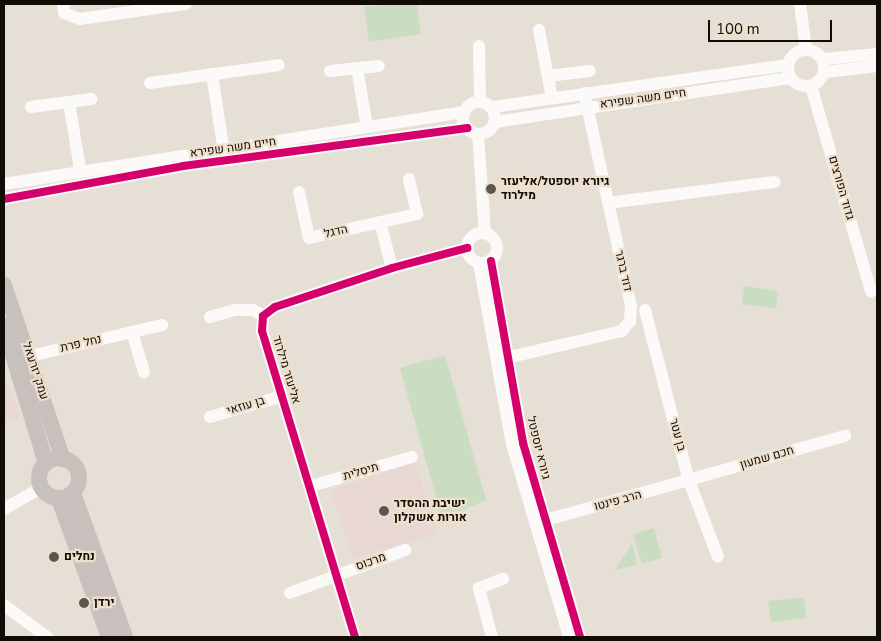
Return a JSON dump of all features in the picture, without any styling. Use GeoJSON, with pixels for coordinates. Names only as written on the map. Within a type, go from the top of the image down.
{"type":"FeatureCollection","features":[{"type":"Feature","properties":{"kind":"main road","name":"עמק יזרעאל"},"geometry":{"type":"LineString","coordinates":[[4,285],[16,359],[63,458]]}},
{"type":"Feature","properties":{"kind":"main road","name":"עמק יזרעאל"},"geometry":{"type":"LineString","coordinates":[[4,326],[16,359],[46,464]]}},
{"type":"Feature","properties":{"kind":"main road"},"geometry":{"type":"LineString","coordinates":[[108,637],[66,496],[79,473],[63,458],[46,464],[39,477],[41,488],[66,496],[125,637]]}},
{"type":"Feature","properties":{"kind":"street"},"geometry":{"type":"LineString","coordinates":[[63,4],[64,13],[80,19],[186,4]]}},
{"type":"Feature","properties":{"kind":"street"},"geometry":{"type":"LineString","coordinates":[[800,4],[806,49],[824,65],[877,66]]}},
{"type":"Feature","properties":{"kind":"street"},"geometry":{"type":"LineString","coordinates":[[539,30],[552,98]]}},
{"type":"Feature","properties":{"kind":"street"},"geometry":{"type":"LineString","coordinates":[[479,46],[486,104],[495,122],[487,132],[478,134],[466,128],[464,112],[486,104]]}},
{"type":"Feature","properties":{"kind":"street"},"geometry":{"type":"LineString","coordinates":[[806,49],[796,52],[788,65],[791,78],[811,86],[824,65],[877,54]]}},
{"type":"Feature","properties":{"kind":"street"},"geometry":{"type":"LineString","coordinates":[[150,83],[279,65]]}},
{"type":"Feature","properties":{"kind":"street","name":"חיים משה שפירא"},"geometry":{"type":"LineString","coordinates":[[486,104],[552,98],[788,65]]}},
{"type":"Feature","properties":{"kind":"street"},"geometry":{"type":"LineString","coordinates":[[330,71],[379,66]]}},
{"type":"Feature","properties":{"kind":"street"},"geometry":{"type":"LineString","coordinates":[[357,68],[367,127]]}},
{"type":"Feature","properties":{"kind":"street"},"geometry":{"type":"LineString","coordinates":[[548,76],[590,71]]}},
{"type":"Feature","properties":{"kind":"street"},"geometry":{"type":"LineString","coordinates":[[212,74],[224,146]]}},
{"type":"Feature","properties":{"kind":"street","name":"חיים משה שפירא"},"geometry":{"type":"LineString","coordinates":[[495,122],[587,106],[791,78]]}},
{"type":"Feature","properties":{"kind":"street","name":"גדוד הפורצים"},"geometry":{"type":"LineString","coordinates":[[811,86],[871,291]]}},
{"type":"Feature","properties":{"kind":"street","name":"דוד ברגר"},"geometry":{"type":"LineString","coordinates":[[506,358],[622,331],[630,321],[631,306],[584,93]]}},
{"type":"Feature","properties":{"kind":"street"},"geometry":{"type":"LineString","coordinates":[[31,107],[91,99]]}},
{"type":"Feature","properties":{"kind":"street"},"geometry":{"type":"LineString","coordinates":[[69,102],[80,169]]}},
{"type":"Feature","properties":{"kind":"street","name":"חיים משה שפירא"},"geometry":{"type":"LineString","coordinates":[[4,184],[80,169],[224,146],[464,112]]}},
{"type":"Feature","properties":{"kind":"street","name":"חיים משה שפירא"},"geometry":{"type":"LineString","coordinates":[[4,199],[183,166],[466,128]]}},
{"type":"Feature","properties":{"kind":"street"},"geometry":{"type":"LineString","coordinates":[[466,248],[485,262],[497,247],[485,233],[478,134]]}},
{"type":"Feature","properties":{"kind":"street","name":"הדגל"},"geometry":{"type":"LineString","coordinates":[[299,192],[309,238],[417,214],[409,179]]}},
{"type":"Feature","properties":{"kind":"street"},"geometry":{"type":"LineString","coordinates":[[608,204],[775,182]]}},
{"type":"Feature","properties":{"kind":"street"},"geometry":{"type":"LineString","coordinates":[[380,222],[392,268]]}},
{"type":"Feature","properties":{"kind":"street"},"geometry":{"type":"LineString","coordinates":[[210,317],[234,310],[253,310],[263,316],[275,307],[392,268],[466,248],[472,236],[485,233]]}},
{"type":"Feature","properties":{"kind":"street","name":"גיורא יוספטל"},"geometry":{"type":"LineString","coordinates":[[485,262],[506,358],[546,520],[580,637]]}},
{"type":"Feature","properties":{"kind":"street","name":"גיורא יוספטל"},"geometry":{"type":"LineString","coordinates":[[485,262],[512,444],[568,637]]}},
{"type":"Feature","properties":{"kind":"street","name":"בן עטר"},"geometry":{"type":"LineString","coordinates":[[645,310],[690,481],[718,558]]}},
{"type":"Feature","properties":{"kind":"street","name":"אליעזר מילרוד"},"geometry":{"type":"LineString","coordinates":[[263,316],[262,331],[311,486],[355,637]]}},
{"type":"Feature","properties":{"kind":"street","name":"נחל פרת"},"geometry":{"type":"LineString","coordinates":[[16,359],[162,325]]}},
{"type":"Feature","properties":{"kind":"street"},"geometry":{"type":"LineString","coordinates":[[132,332],[144,372]]}},
{"type":"Feature","properties":{"kind":"street","name":"בן עוזאי"},"geometry":{"type":"LineString","coordinates":[[210,417],[282,396]]}},
{"type":"Feature","properties":{"kind":"street","name":"חכם שמעון"},"geometry":{"type":"LineString","coordinates":[[690,481],[845,436]]}},
{"type":"Feature","properties":{"kind":"street","name":"תיסלית"},"geometry":{"type":"LineString","coordinates":[[311,486],[412,457]]}},
{"type":"Feature","properties":{"kind":"street","name":"הרב פינטו"},"geometry":{"type":"LineString","coordinates":[[546,520],[690,481]]}},
{"type":"Feature","properties":{"kind":"street"},"geometry":{"type":"LineString","coordinates":[[4,509],[41,488]]}},
{"type":"Feature","properties":{"kind":"street","name":"מרכוס"},"geometry":{"type":"LineString","coordinates":[[290,593],[336,574],[405,550]]}},
{"type":"Feature","properties":{"kind":"street"},"geometry":{"type":"LineString","coordinates":[[492,637],[479,588],[503,579]]}},
{"type":"Feature","properties":{"kind":"street"},"geometry":{"type":"LineString","coordinates":[[4,605],[47,637]]}},
{"type":"Feature","properties":{"kind":"shaded area"},"geometry":{"type":"Polygon","coordinates":[[[4,376],[20,417],[4,423],[4,376]]]}},
{"type":"Feature","properties":{"kind":"shaded area","name":"ישיבת ההסדר אורות אשקלון"},"geometry":{"type":"Polygon","coordinates":[[[415,462],[437,533],[354,559],[331,490],[415,462]]]}},
{"type":"Feature","properties":{"kind":"green space"},"geometry":{"type":"Polygon","coordinates":[[[387,4],[417,4],[421,34],[369,42],[364,7],[387,4]]]}},
{"type":"Feature","properties":{"kind":"green space"},"geometry":{"type":"Polygon","coordinates":[[[744,286],[778,291],[776,308],[742,304],[744,286]]]}},
{"type":"Feature","properties":{"kind":"green space"},"geometry":{"type":"Polygon","coordinates":[[[445,355],[486,500],[442,519],[400,368],[445,355]]]}},
{"type":"Feature","properties":{"kind":"green space"},"geometry":{"type":"Polygon","coordinates":[[[654,528],[662,558],[642,564],[633,534],[654,528]]]}},
{"type":"Feature","properties":{"kind":"green space"},"geometry":{"type":"Polygon","coordinates":[[[632,543],[637,565],[615,570],[632,543]]]}},
{"type":"Feature","properties":{"kind":"green space"},"geometry":{"type":"Polygon","coordinates":[[[804,597],[806,618],[771,622],[768,601],[804,597]]]}},
{"type":"Feature","properties":{"kind":"cycle path"},"geometry":{"type":"LineString","coordinates":[[4,199],[183,166],[467,128]]}},
{"type":"Feature","properties":{"kind":"cycle path"},"geometry":{"type":"LineString","coordinates":[[355,637],[262,331],[263,316],[275,307],[392,268],[467,248]]}},
{"type":"Feature","properties":{"kind":"cycle path"},"geometry":{"type":"LineString","coordinates":[[491,261],[523,443],[580,637]]}},
{"type":"Feature","properties":{"kind":"place","name":"גיורא יוספטל/אליעזר מילרוד"},"geometry":{"type":"Point","coordinates":[491,189]}},
{"type":"Feature","properties":{"kind":"place","name":"ישיבת ההסדר אורות אשקלון"},"geometry":{"type":"Point","coordinates":[384,511]}},
{"type":"Feature","properties":{"kind":"place","name":"נחלים"},"geometry":{"type":"Point","coordinates":[54,557]}},
{"type":"Feature","properties":{"kind":"place","name":"ירדן"},"geometry":{"type":"Point","coordinates":[84,603]}}]}
